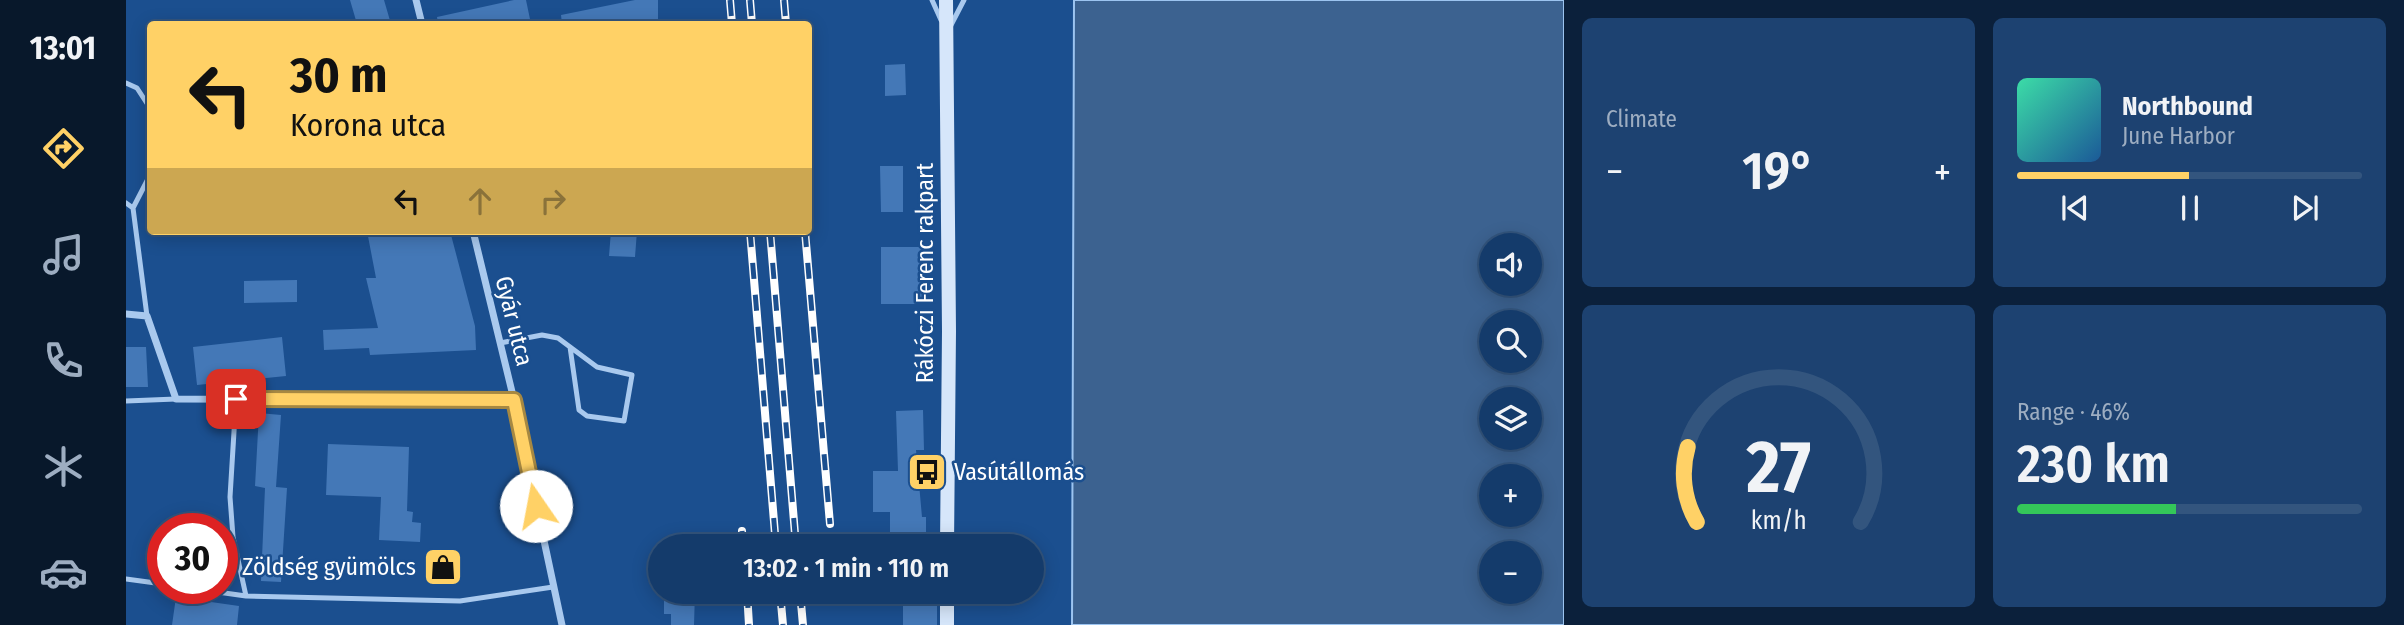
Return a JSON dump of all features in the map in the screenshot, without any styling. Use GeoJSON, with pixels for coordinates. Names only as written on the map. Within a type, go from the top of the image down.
{"type":"FeatureCollection","features":[{"type":"Feature","properties":{"kind":"street"},"geometry":{"type":"LineString","coordinates":[[416,0],[421,21]]}},
{"type":"Feature","properties":{"kind":"street","name":"Rákóczi Ferenc rakpart"},"geometry":{"type":"LineString","coordinates":[[946,0],[947,534]]}},
{"type":"Feature","properties":{"kind":"street","name":"Gyár utca"},"geometry":{"type":"LineString","coordinates":[[474,235],[514,400],[562,625]]}},
{"type":"Feature","properties":{"kind":"street"},"geometry":{"type":"LineString","coordinates":[[126,314],[147,316],[176,399],[514,400]]}},
{"type":"Feature","properties":{"kind":"street"},"geometry":{"type":"LineString","coordinates":[[947,604],[947,625]]}},
{"type":"Feature","properties":{"kind":"lane"},"geometry":{"type":"LineString","coordinates":[[932,0],[947,33]]}},
{"type":"Feature","properties":{"kind":"lane"},"geometry":{"type":"LineString","coordinates":[[947,33],[964,0]]}},
{"type":"Feature","properties":{"kind":"lane"},"geometry":{"type":"LineString","coordinates":[[126,83],[136,88],[147,104]]}},
{"type":"Feature","properties":{"kind":"lane"},"geometry":{"type":"LineString","coordinates":[[147,181],[133,208],[137,258],[147,316]]}},
{"type":"Feature","properties":{"kind":"lane"},"geometry":{"type":"LineString","coordinates":[[126,203],[133,208]]}},
{"type":"Feature","properties":{"kind":"lane"},"geometry":{"type":"LineString","coordinates":[[500,343],[542,335],[558,338],[597,367],[632,376],[624,421],[587,416],[579,410],[570,347]]}},
{"type":"Feature","properties":{"kind":"lane"},"geometry":{"type":"LineString","coordinates":[[126,401],[176,399]]}},
{"type":"Feature","properties":{"kind":"lane"},"geometry":{"type":"LineString","coordinates":[[236,399],[230,497],[233,537],[246,596]]}},
{"type":"Feature","properties":{"kind":"lane"},"geometry":{"type":"LineString","coordinates":[[126,579],[147,582]]}},
{"type":"Feature","properties":{"kind":"lane"},"geometry":{"type":"LineString","coordinates":[[238,595],[460,601],[554,587]]}},
{"type":"Feature","properties":{"kind":"water"},"geometry":{"type":"Polygon","coordinates":[[[1074,0],[1564,0],[1564,625],[1072,625],[1074,0]]]}},
{"type":"Feature","properties":{"kind":"building"},"geometry":{"type":"Polygon","coordinates":[[[350,0],[384,0],[390,21],[356,21],[350,0]]]}},
{"type":"Feature","properties":{"kind":"building"},"geometry":{"type":"Polygon","coordinates":[[[514,0],[526,0],[530,21],[438,21],[437,17],[514,0]]]}},
{"type":"Feature","properties":{"kind":"building"},"geometry":{"type":"Polygon","coordinates":[[[635,0],[658,0],[658,21],[562,21],[561,15],[635,0]]]}},
{"type":"Feature","properties":{"kind":"building"},"geometry":{"type":"Polygon","coordinates":[[[905,64],[906,95],[885,96],[885,65],[905,64]]]}},
{"type":"Feature","properties":{"kind":"building"},"geometry":{"type":"Polygon","coordinates":[[[880,166],[903,166],[903,212],[881,212],[880,166]]]}},
{"type":"Feature","properties":{"kind":"building"},"geometry":{"type":"Polygon","coordinates":[[[368,235],[451,235],[475,326],[476,350],[370,355],[369,348],[324,350],[323,330],[378,328],[366,278],[376,278],[368,235]]]}},
{"type":"Feature","properties":{"kind":"building"},"geometry":{"type":"Polygon","coordinates":[[[611,235],[637,235],[635,257],[609,256],[611,235]]]}},
{"type":"Feature","properties":{"kind":"building"},"geometry":{"type":"Polygon","coordinates":[[[881,247],[923,247],[923,304],[881,304],[881,247]]]}},
{"type":"Feature","properties":{"kind":"building"},"geometry":{"type":"Polygon","coordinates":[[[297,280],[297,302],[244,303],[244,281],[297,280]]]}},
{"type":"Feature","properties":{"kind":"building"},"geometry":{"type":"Polygon","coordinates":[[[282,337],[286,376],[197,385],[193,347],[282,337]]]}},
{"type":"Feature","properties":{"kind":"building"},"geometry":{"type":"Polygon","coordinates":[[[126,347],[146,347],[148,387],[126,387],[126,347]]]}},
{"type":"Feature","properties":{"kind":"building"},"geometry":{"type":"Polygon","coordinates":[[[923,410],[924,450],[916,450],[926,534],[890,534],[890,512],[873,512],[873,471],[898,471],[896,411],[923,410]]]}},
{"type":"Feature","properties":{"kind":"building"},"geometry":{"type":"Polygon","coordinates":[[[259,413],[281,415],[276,487],[287,488],[281,582],[261,581],[265,488],[255,486],[259,413]]]}},
{"type":"Feature","properties":{"kind":"building"},"geometry":{"type":"Polygon","coordinates":[[[328,444],[409,447],[407,511],[413,512],[412,522],[421,523],[420,542],[379,540],[381,497],[326,495],[328,444]]]}},
{"type":"Feature","properties":{"kind":"building"},"geometry":{"type":"Polygon","coordinates":[[[175,604],[239,606],[237,625],[172,625],[175,604]]]}},
{"type":"Feature","properties":{"kind":"building"},"geometry":{"type":"Polygon","coordinates":[[[664,604],[695,604],[694,625],[671,625],[671,614],[664,614],[664,604]]]}},
{"type":"Feature","properties":{"kind":"building"},"geometry":{"type":"Polygon","coordinates":[[[903,604],[937,604],[937,625],[903,625],[903,604]]]}},
{"type":"Feature","properties":{"kind":"railway"},"geometry":{"type":"LineString","coordinates":[[730,0],[732,21]]}},
{"type":"Feature","properties":{"kind":"railway"},"geometry":{"type":"LineString","coordinates":[[750,0],[752,21]]}},
{"type":"Feature","properties":{"kind":"railway"},"geometry":{"type":"LineString","coordinates":[[784,0],[786,21]]}},
{"type":"Feature","properties":{"kind":"railway"},"geometry":{"type":"LineString","coordinates":[[750,235],[775,534]]}},
{"type":"Feature","properties":{"kind":"railway"},"geometry":{"type":"LineString","coordinates":[[770,235],[795,534]]}},
{"type":"Feature","properties":{"kind":"railway"},"geometry":{"type":"LineString","coordinates":[[805,235],[830,524]]}},
{"type":"Feature","properties":{"kind":"railway"},"geometry":{"type":"LineString","coordinates":[[748,604],[749,625]]}},
{"type":"Feature","properties":{"kind":"railway"},"geometry":{"type":"LineString","coordinates":[[781,604],[783,625]]}},
{"type":"Feature","properties":{"kind":"railway"},"geometry":{"type":"LineString","coordinates":[[801,604],[803,625]]}},
{"type":"Feature","properties":{"kind":"place","name":"Vasútállomás"},"geometry":{"type":"Point","coordinates":[927,472]}},
{"type":"Feature","properties":{"kind":"place","name":"Zöldség gyümölcs"},"geometry":{"type":"Point","coordinates":[443,567]}},
{"type":"Feature","properties":{"kind":"route"},"geometry":{"type":"LineString","coordinates":[[236,399],[514,400],[536,506]]}}]}
